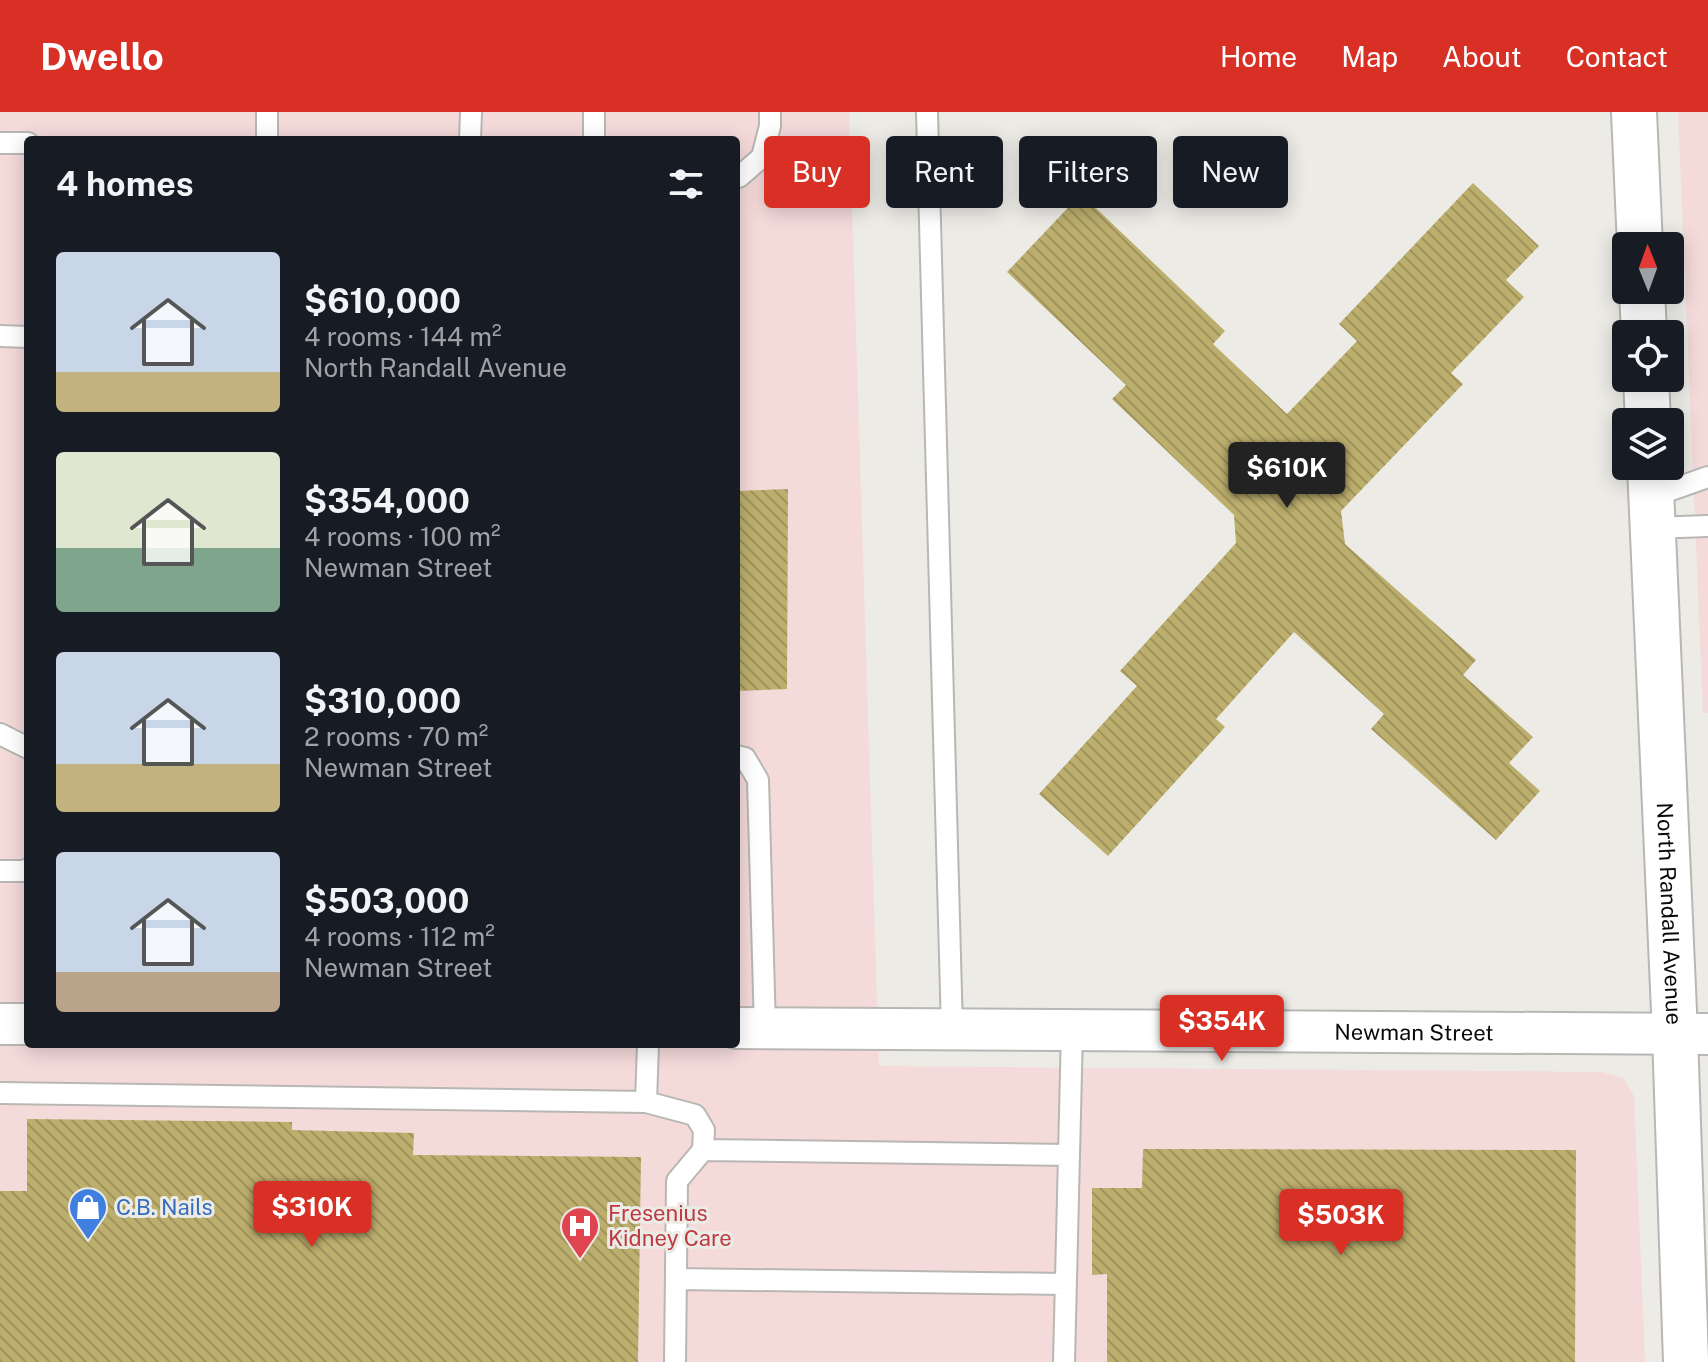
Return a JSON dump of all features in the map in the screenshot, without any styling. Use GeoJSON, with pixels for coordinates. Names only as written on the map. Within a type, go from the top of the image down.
{"type":"FeatureCollection","features":[{"type":"Feature","properties":{"kind":"street"},"geometry":{"type":"LineString","coordinates":[[1634,112],[1639,232]]}},
{"type":"Feature","properties":{"kind":"street","name":"North Randall Avenue"},"geometry":{"type":"LineString","coordinates":[[1651,497],[1692,1034],[1695,1249],[1686,1362]]}},
{"type":"Feature","properties":{"kind":"street"},"geometry":{"type":"LineString","coordinates":[[0,1024],[24,1024]]}},
{"type":"Feature","properties":{"kind":"street","name":"Newman Street"},"geometry":{"type":"LineString","coordinates":[[751,1028],[1692,1034]]}},
{"type":"Feature","properties":{"kind":"lane"},"geometry":{"type":"LineString","coordinates":[[267,112],[267,136]]}},
{"type":"Feature","properties":{"kind":"lane"},"geometry":{"type":"LineString","coordinates":[[470,136],[471,112]]}},
{"type":"Feature","properties":{"kind":"lane"},"geometry":{"type":"LineString","coordinates":[[594,112],[594,136]]}},
{"type":"Feature","properties":{"kind":"lane"},"geometry":{"type":"LineString","coordinates":[[740,176],[762,157],[770,126],[770,112]]}},
{"type":"Feature","properties":{"kind":"lane"},"geometry":{"type":"LineString","coordinates":[[927,112],[952,1030]]}},
{"type":"Feature","properties":{"kind":"lane"},"geometry":{"type":"LineString","coordinates":[[0,143],[24,143]]}},
{"type":"Feature","properties":{"kind":"lane"},"geometry":{"type":"LineString","coordinates":[[0,336],[24,337]]}},
{"type":"Feature","properties":{"kind":"lane"},"geometry":{"type":"LineString","coordinates":[[1651,497],[1708,477]]}},
{"type":"Feature","properties":{"kind":"lane"},"geometry":{"type":"LineString","coordinates":[[1651,497],[1708,526]]}},
{"type":"Feature","properties":{"kind":"lane"},"geometry":{"type":"LineString","coordinates":[[0,734],[24,746]]}},
{"type":"Feature","properties":{"kind":"lane"},"geometry":{"type":"LineString","coordinates":[[740,757],[745,758],[758,780],[751,1028]]}},
{"type":"Feature","properties":{"kind":"lane"},"geometry":{"type":"LineString","coordinates":[[0,871],[24,871]]}},
{"type":"Feature","properties":{"kind":"lane"},"geometry":{"type":"LineString","coordinates":[[1064,1362],[1072,1030]]}},
{"type":"Feature","properties":{"kind":"lane"},"geometry":{"type":"LineString","coordinates":[[646,1102],[648,1048]]}},
{"type":"Feature","properties":{"kind":"lane"},"geometry":{"type":"LineString","coordinates":[[0,1093],[646,1102],[695,1115],[704,1130],[703,1150],[677,1181],[675,1362]]}},
{"type":"Feature","properties":{"kind":"lane"},"geometry":{"type":"LineString","coordinates":[[703,1150],[1069,1155]]}},
{"type":"Feature","properties":{"kind":"lane"},"geometry":{"type":"LineString","coordinates":[[676,1279],[1065,1284]]}},
{"type":"Feature","properties":{"kind":"shaded area"},"geometry":{"type":"Polygon","coordinates":[[[0,112],[849,112],[850,136],[764,136],[764,208],[852,208],[879,1066],[1602,1072],[1623,1078],[1634,1096],[1645,1362],[0,1362],[0,112]]]}},
{"type":"Feature","properties":{"kind":"shaded area"},"geometry":{"type":"Polygon","coordinates":[[[1678,112],[1708,112],[1708,713],[1703,713],[1678,112]]]}},
{"type":"Feature","properties":{"kind":"building"},"geometry":{"type":"Polygon","coordinates":[[[1473,183],[1539,246],[1506,280],[1524,297],[1451,373],[1463,384],[1341,511],[1345,544],[1476,660],[1463,675],[1533,737],[1509,763],[1540,791],[1496,840],[1371,729],[1384,714],[1294,632],[1216,719],[1225,727],[1108,856],[1039,794],[1137,686],[1120,671],[1236,543],[1234,515],[1112,399],[1126,385],[1007,272],[1068,208],[1096,208],[1225,331],[1213,344],[1287,414],[1357,341],[1339,324],[1473,183]]]}},
{"type":"Feature","properties":{"kind":"building"},"geometry":{"type":"Polygon","coordinates":[[[788,489],[787,689],[740,691],[740,491],[788,489]]]}},
{"type":"Feature","properties":{"kind":"building"},"geometry":{"type":"Polygon","coordinates":[[[27,1119],[292,1122],[292,1130],[414,1133],[413,1155],[641,1157],[638,1362],[0,1362],[0,1191],[27,1191],[27,1119]]]}},
{"type":"Feature","properties":{"kind":"building"},"geometry":{"type":"Polygon","coordinates":[[[1143,1149],[1576,1150],[1575,1362],[1107,1362],[1107,1274],[1092,1275],[1092,1188],[1142,1188],[1143,1149]]]}},
{"type":"Feature","properties":{"kind":"place","name":"C.B. Nails"},"geometry":{"type":"Point","coordinates":[88,1241]}},
{"type":"Feature","properties":{"kind":"place","name":"Fresenius Kidney Care"},"geometry":{"type":"Point","coordinates":[580,1260]}}]}
